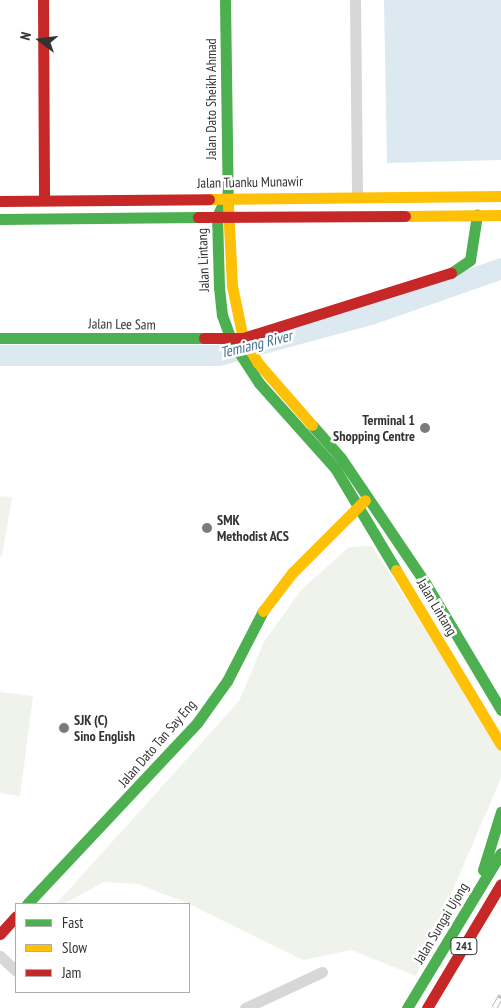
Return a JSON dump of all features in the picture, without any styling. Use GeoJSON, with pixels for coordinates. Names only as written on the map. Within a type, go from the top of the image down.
{"type":"FeatureCollection","features":[{"type":"Feature","properties":{"kind":"main road"},"geometry":{"type":"LineString","coordinates":[[43,0],[44,200]]}},
{"type":"Feature","properties":{"kind":"main road","name":"Jalan Dato Sheikh Ahmad"},"geometry":{"type":"LineString","coordinates":[[226,0],[226,197]]}},
{"type":"Feature","properties":{"kind":"main road","name":"Jalan Tuanku Munawir"},"geometry":{"type":"LineString","coordinates":[[0,201],[226,197],[501,196]]}},
{"type":"Feature","properties":{"kind":"main road","name":"Jalan Lintang"},"geometry":{"type":"LineString","coordinates":[[226,197],[217,216],[219,286],[222,315],[233,344],[254,366],[363,501],[426,584],[501,710]]}},
{"type":"Feature","properties":{"kind":"main road","name":"Jalan Lintang"},"geometry":{"type":"LineString","coordinates":[[226,197],[231,216],[232,286],[245,342],[254,366]]}},
{"type":"Feature","properties":{"kind":"main road","name":"Jalan Lee Sam"},"geometry":{"type":"LineString","coordinates":[[0,338],[233,344],[245,342],[457,271],[470,260],[477,215]]}},
{"type":"Feature","properties":{"kind":"main road"},"geometry":{"type":"LineString","coordinates":[[0,219],[501,215]]}},
{"type":"Feature","properties":{"kind":"main road","name":"Jalan Lintang"},"geometry":{"type":"LineString","coordinates":[[363,501],[501,745]]}},
{"type":"Feature","properties":{"kind":"main road","name":"Jalan Dato Tan Say Eng"},"geometry":{"type":"LineString","coordinates":[[29,903],[197,723],[227,681],[266,604],[292,573],[363,501]]}},
{"type":"Feature","properties":{"kind":"main road"},"geometry":{"type":"LineString","coordinates":[[469,691],[480,694],[483,680]]}},
{"type":"Feature","properties":{"kind":"main road"},"geometry":{"type":"LineString","coordinates":[[475,896],[501,812]]}},
{"type":"Feature","properties":{"kind":"main road","name":"Jalan Sungai Ujong"},"geometry":{"type":"LineString","coordinates":[[407,1008],[501,853]]}},
{"type":"Feature","properties":{"kind":"main road","name":"241"},"geometry":{"type":"LineString","coordinates":[[427,1008],[501,884]]}},
{"type":"Feature","properties":{"kind":"main road"},"geometry":{"type":"LineString","coordinates":[[0,934],[15,917]]}},
{"type":"Feature","properties":{"kind":"street"},"geometry":{"type":"LineString","coordinates":[[355,0],[356,196]]}},
{"type":"Feature","properties":{"kind":"street"},"geometry":{"type":"LineString","coordinates":[[0,956],[15,970]]}},
{"type":"Feature","properties":{"kind":"street"},"geometry":{"type":"LineString","coordinates":[[244,1008],[322,972]]}},
{"type":"Feature","properties":{"kind":"shaded area"},"geometry":{"type":"Polygon","coordinates":[[[384,0],[501,0],[501,160],[387,163],[384,0]]]}},
{"type":"Feature","properties":{"kind":"shaded area"},"geometry":{"type":"Polygon","coordinates":[[[0,496],[12,497],[2,556],[0,556],[0,496]]]}},
{"type":"Feature","properties":{"kind":"shaded area"},"geometry":{"type":"Polygon","coordinates":[[[372,546],[501,749],[501,778],[416,976],[351,950],[303,960],[190,903],[138,884],[104,882],[65,903],[57,903],[239,701],[264,642],[301,590],[349,547],[372,546]]]}},
{"type":"Feature","properties":{"kind":"shaded area"},"geometry":{"type":"Polygon","coordinates":[[[0,692],[33,696],[20,796],[0,793],[0,692]]]}},
{"type":"Feature","properties":{"kind":"waterway","name":"Temiang River"},"geometry":{"type":"LineString","coordinates":[[0,355],[218,355],[370,314],[501,268]]}},
{"type":"Feature","properties":{"kind":"railway"},"geometry":{"type":"LineString","coordinates":[[494,1008],[501,996]]}},
{"type":"Feature","properties":{"kind":"traffic: fast"},"geometry":{"type":"LineString","coordinates":[[225,0],[228,206]]}},
{"type":"Feature","properties":{"kind":"traffic: fast"},"geometry":{"type":"LineString","coordinates":[[226,197],[217,216],[219,287],[222,315],[231,340],[259,383],[335,468],[396,570]]}},
{"type":"Feature","properties":{"kind":"traffic: fast"},"geometry":{"type":"LineString","coordinates":[[451,273],[470,260],[477,215]]}},
{"type":"Feature","properties":{"kind":"traffic: fast"},"geometry":{"type":"LineString","coordinates":[[0,219],[198,217]]}},
{"type":"Feature","properties":{"kind":"traffic: fast"},"geometry":{"type":"LineString","coordinates":[[0,338],[204,338]]}},
{"type":"Feature","properties":{"kind":"traffic: fast"},"geometry":{"type":"LineString","coordinates":[[312,425],[341,458],[426,584],[501,710]]}},
{"type":"Feature","properties":{"kind":"traffic: fast"},"geometry":{"type":"LineString","coordinates":[[28,903],[197,723],[227,681],[263,611]]}},
{"type":"Feature","properties":{"kind":"traffic: fast"},"geometry":{"type":"LineString","coordinates":[[483,870],[501,812]]}},
{"type":"Feature","properties":{"kind":"traffic: fast"},"geometry":{"type":"LineString","coordinates":[[407,1008],[501,853]]}},
{"type":"Feature","properties":{"kind":"traffic: slow"},"geometry":{"type":"LineString","coordinates":[[209,199],[501,196]]}},
{"type":"Feature","properties":{"kind":"traffic: slow"},"geometry":{"type":"LineString","coordinates":[[228,206],[232,286],[243,338],[258,363],[312,425]]}},
{"type":"Feature","properties":{"kind":"traffic: slow"},"geometry":{"type":"LineString","coordinates":[[405,216],[501,215]]}},
{"type":"Feature","properties":{"kind":"traffic: slow"},"geometry":{"type":"LineString","coordinates":[[263,611],[292,573],[365,500]]}},
{"type":"Feature","properties":{"kind":"traffic: slow"},"geometry":{"type":"LineString","coordinates":[[396,570],[501,745]]}},
{"type":"Feature","properties":{"kind":"traffic: jam"},"geometry":{"type":"LineString","coordinates":[[43,0],[44,200]]}},
{"type":"Feature","properties":{"kind":"traffic: jam"},"geometry":{"type":"LineString","coordinates":[[0,201],[209,199]]}},
{"type":"Feature","properties":{"kind":"traffic: jam"},"geometry":{"type":"LineString","coordinates":[[198,217],[405,216]]}},
{"type":"Feature","properties":{"kind":"traffic: jam"},"geometry":{"type":"LineString","coordinates":[[204,338],[243,338],[451,273]]}},
{"type":"Feature","properties":{"kind":"traffic: jam"},"geometry":{"type":"LineString","coordinates":[[427,1008],[501,884]]}},
{"type":"Feature","properties":{"kind":"traffic: jam"},"geometry":{"type":"LineString","coordinates":[[0,934],[15,917]]}},
{"type":"Feature","properties":{"kind":"place","name":"Terminal 1 Shopping Centre"},"geometry":{"type":"Point","coordinates":[425,428]}},
{"type":"Feature","properties":{"kind":"place","name":"SMK Methodist ACS"},"geometry":{"type":"Point","coordinates":[207,528]}},
{"type":"Feature","properties":{"kind":"place","name":"SJK (C) Sino English"},"geometry":{"type":"Point","coordinates":[64,728]}}]}
